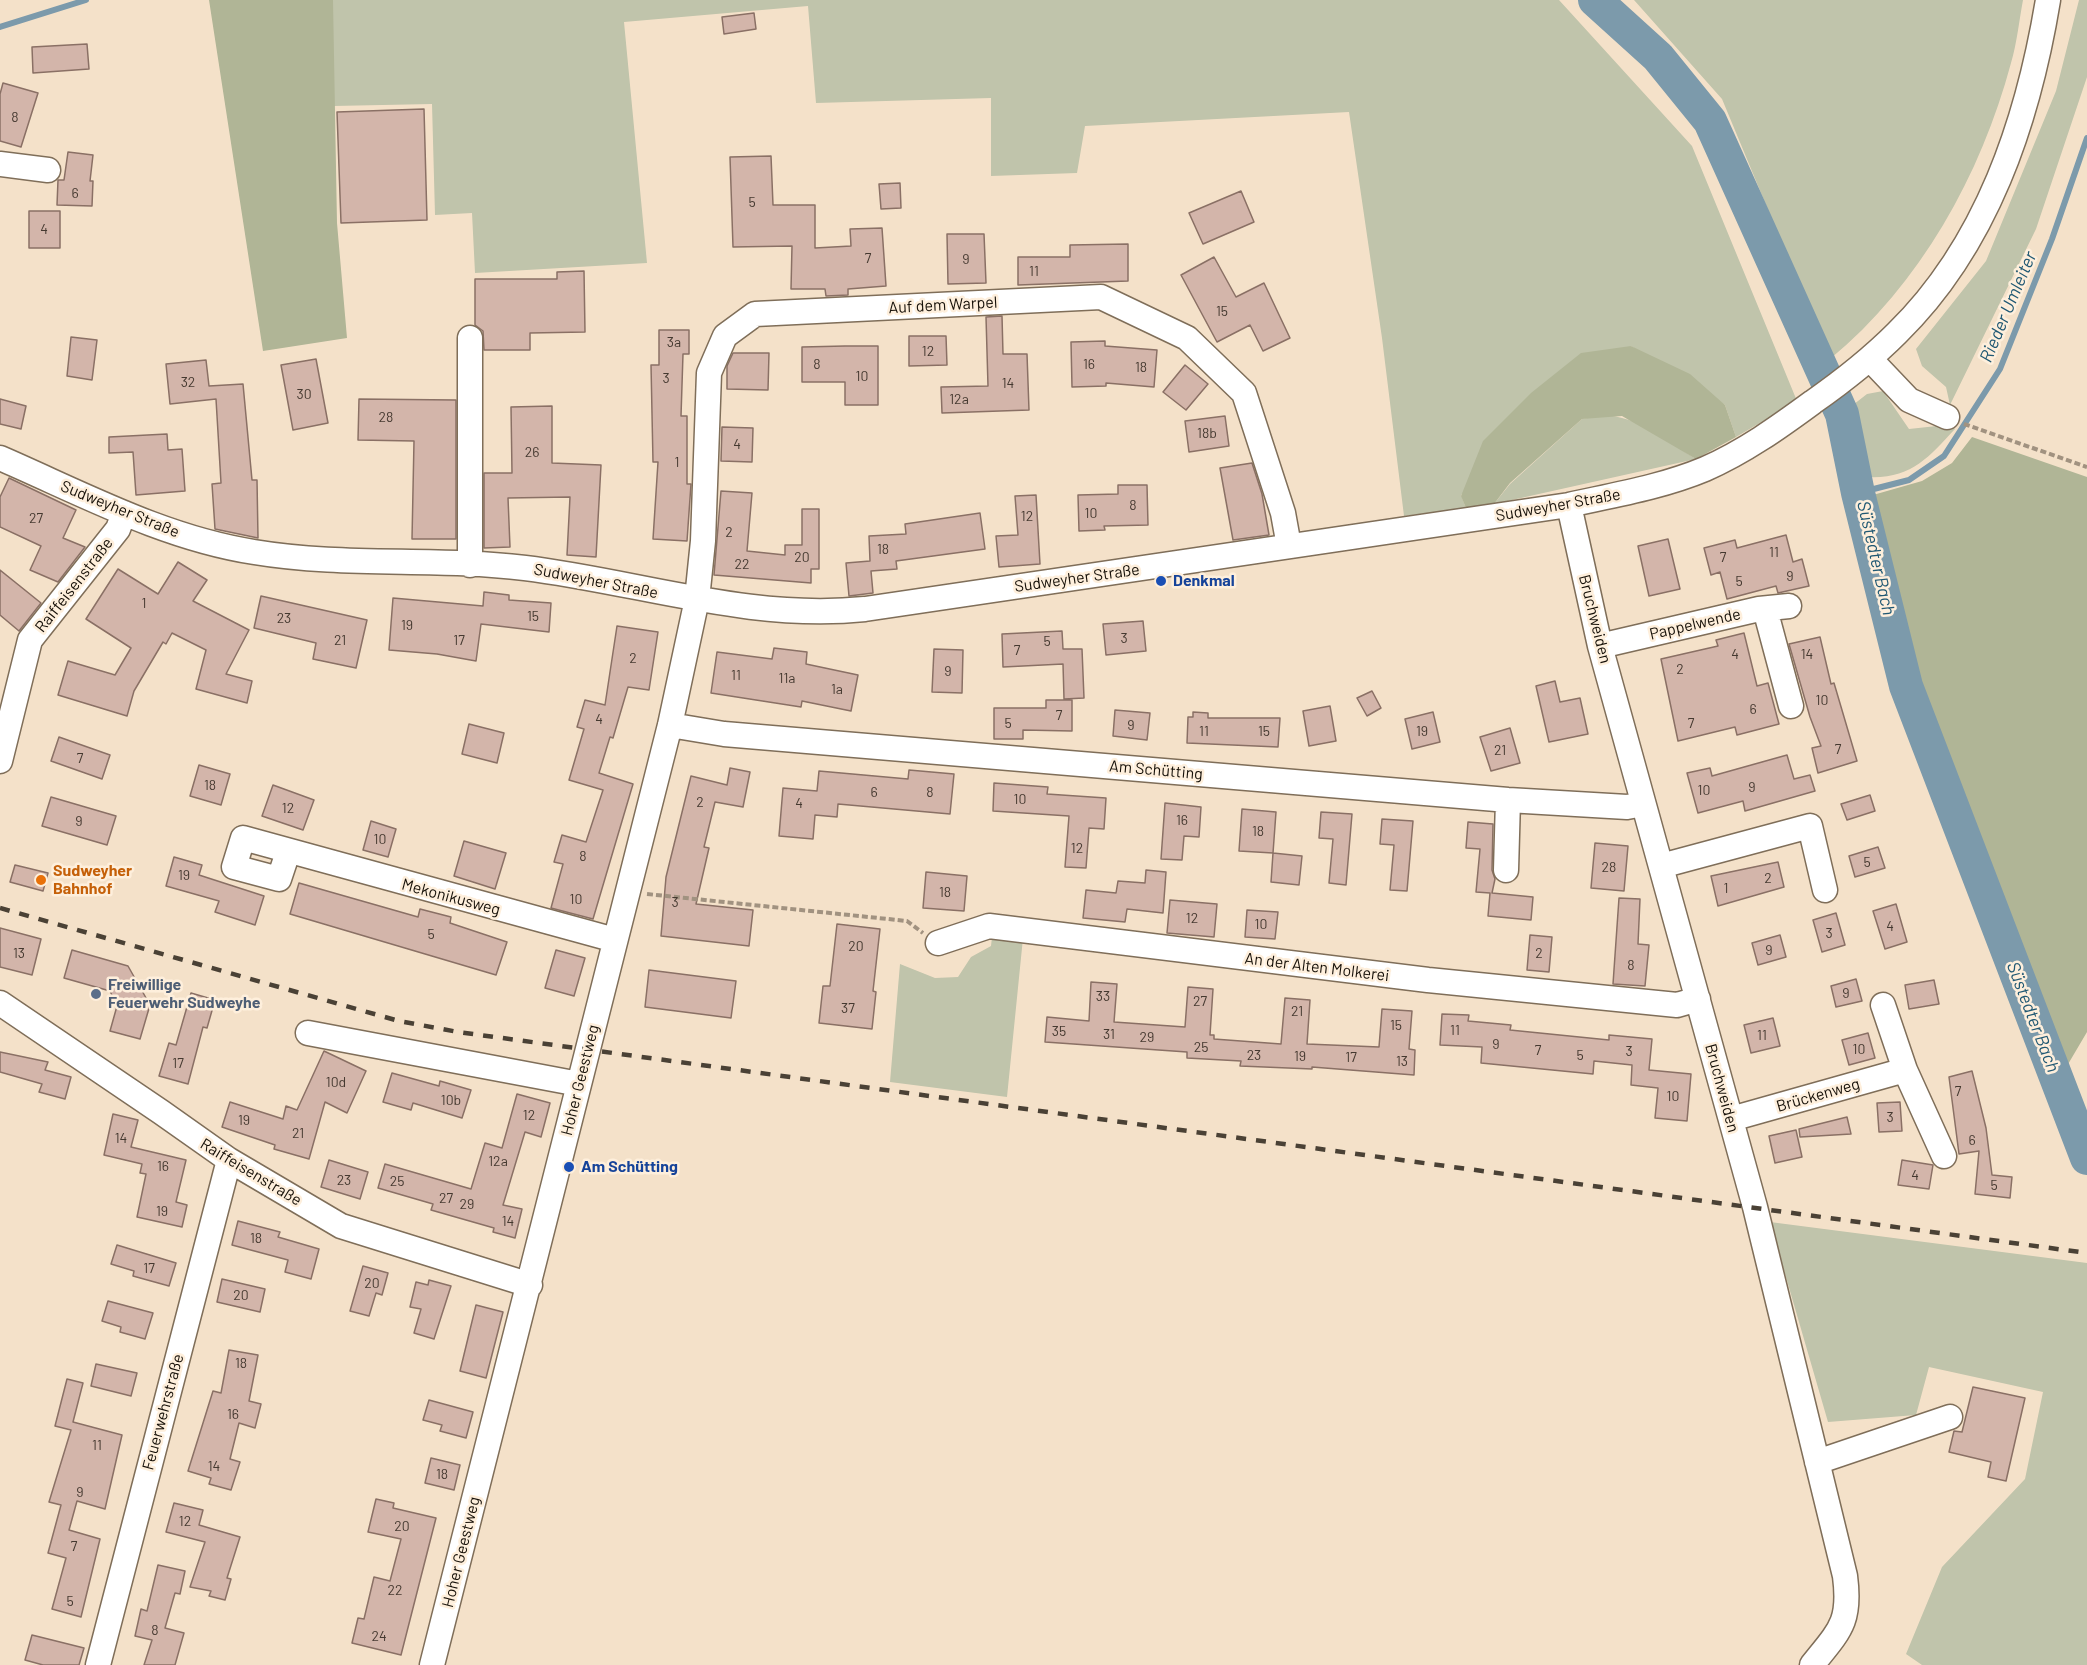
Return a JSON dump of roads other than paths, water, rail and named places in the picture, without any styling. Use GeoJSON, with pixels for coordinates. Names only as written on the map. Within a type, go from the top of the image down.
{"type":"FeatureCollection","features":[{"type":"Feature","properties":{"kind":"street","name":"Sudweyher Straße"},"geometry":{"type":"LineString","coordinates":[[0,458],[124,513],[186,536],[254,552],[331,560],[533,569],[755,608],[832,613],[1569,505],[1646,487],[1704,469],[1781,426],[1865,364],[1899,332],[1956,260],[1977,224],[2004,166],[2024,113],[2038,60],[2048,0]]}},
{"type":"Feature","properties":{"kind":"street"},"geometry":{"type":"LineString","coordinates":[[0,164],[48,170]]}},
{"type":"Feature","properties":{"kind":"street","name":"Auf dem Warpel"},"geometry":{"type":"LineString","coordinates":[[697,599],[703,541],[709,373],[726,336],[754,314],[1101,297],[1187,338],[1244,393],[1283,513],[1289,546]]}},
{"type":"Feature","properties":{"kind":"street"},"geometry":{"type":"LineString","coordinates":[[470,338],[470,565]]}},
{"type":"Feature","properties":{"kind":"street"},"geometry":{"type":"LineString","coordinates":[[1865,364],[1909,400],[1947,417]]}},
{"type":"Feature","properties":{"kind":"street","name":"Bruchweiden"},"geometry":{"type":"LineString","coordinates":[[1569,505],[1600,646],[1755,1207],[1845,1576],[1848,1603],[1842,1627],[1812,1665]]}},
{"type":"Feature","properties":{"kind":"street","name":"Raiffeisenstraße"},"geometry":{"type":"LineString","coordinates":[[1,753],[30,640],[118,529],[124,513]]}},
{"type":"Feature","properties":{"kind":"street","name":"Hoher Geestweg"},"geometry":{"type":"LineString","coordinates":[[432,1665],[670,725],[697,599]]}},
{"type":"Feature","properties":{"kind":"street","name":"Pappelwende"},"geometry":{"type":"LineString","coordinates":[[1600,646],[1765,609],[1789,606]]}},
{"type":"Feature","properties":{"kind":"street"},"geometry":{"type":"LineString","coordinates":[[1765,609],[1791,706]]}},
{"type":"Feature","properties":{"kind":"street","name":"Am Schütting"},"geometry":{"type":"LineString","coordinates":[[670,725],[724,734],[1508,800],[1627,807],[1643,804]]}},
{"type":"Feature","properties":{"kind":"street"},"geometry":{"type":"LineString","coordinates":[[1506,870],[1508,800]]}},
{"type":"Feature","properties":{"kind":"street"},"geometry":{"type":"LineString","coordinates":[[1661,866],[1810,826],[1825,890]]}},
{"type":"Feature","properties":{"kind":"street","name":"Mekonikusweg"},"geometry":{"type":"LineString","coordinates":[[288,852],[615,940]]}},
{"type":"Feature","properties":{"kind":"street","name":"An der Alten Molkerei"},"geometry":{"type":"LineString","coordinates":[[938,943],[989,926],[1428,980],[1677,1005],[1698,999]]}},
{"type":"Feature","properties":{"kind":"street","name":"Raiffeisenstraße"},"geometry":{"type":"LineString","coordinates":[[0,1003],[229,1160],[341,1226],[530,1284]]}},
{"type":"Feature","properties":{"kind":"street"},"geometry":{"type":"LineString","coordinates":[[1883,1005],[1905,1070],[1944,1156]]}},
{"type":"Feature","properties":{"kind":"street"},"geometry":{"type":"LineString","coordinates":[[308,1033],[579,1084]]}},
{"type":"Feature","properties":{"kind":"street","name":"Brückenweg"},"geometry":{"type":"LineString","coordinates":[[1731,1119],[1905,1070]]}},
{"type":"Feature","properties":{"kind":"street","name":"Feuerwehrstraße"},"geometry":{"type":"LineString","coordinates":[[98,1665],[229,1160]]}},
{"type":"Feature","properties":{"kind":"street"},"geometry":{"type":"LineString","coordinates":[[1817,1462],[1950,1417]]}},
{"type":"Feature","properties":{"kind":"waterway"},"geometry":{"type":"LineString","coordinates":[[0,27],[86,0]]}},
{"type":"Feature","properties":{"kind":"waterway","name":"Süstedter Bach"},"geometry":{"type":"LineString","coordinates":[[1595,0],[1658,57],[1710,121],[1842,414],[1858,493],[1906,686],[2087,1158]]}},
{"type":"Feature","properties":{"kind":"waterway","name":"Rieder Umleiter"},"geometry":{"type":"LineString","coordinates":[[1858,493],[1909,480],[1944,456],[2000,369],[2052,239],[2087,138]]}},
{"type":"Feature","properties":{"kind":"railway"},"geometry":{"type":"LineString","coordinates":[[0,908],[399,1021],[458,1032],[2087,1253]]}},
{"type":"Feature","properties":{"kind":"place","name":"Denkmal"},"geometry":{"type":"Point","coordinates":[1161,581]}},
{"type":"Feature","properties":{"kind":"place","name":"Sudweyher Bahnhof"},"geometry":{"type":"Point","coordinates":[41,880]}},
{"type":"Feature","properties":{"kind":"place","name":"Freiwillige Feuerwehr Sudweyhe"},"geometry":{"type":"Point","coordinates":[96,994]}},
{"type":"Feature","properties":{"kind":"place","name":"Am Schütting"},"geometry":{"type":"Point","coordinates":[569,1167]}}]}
